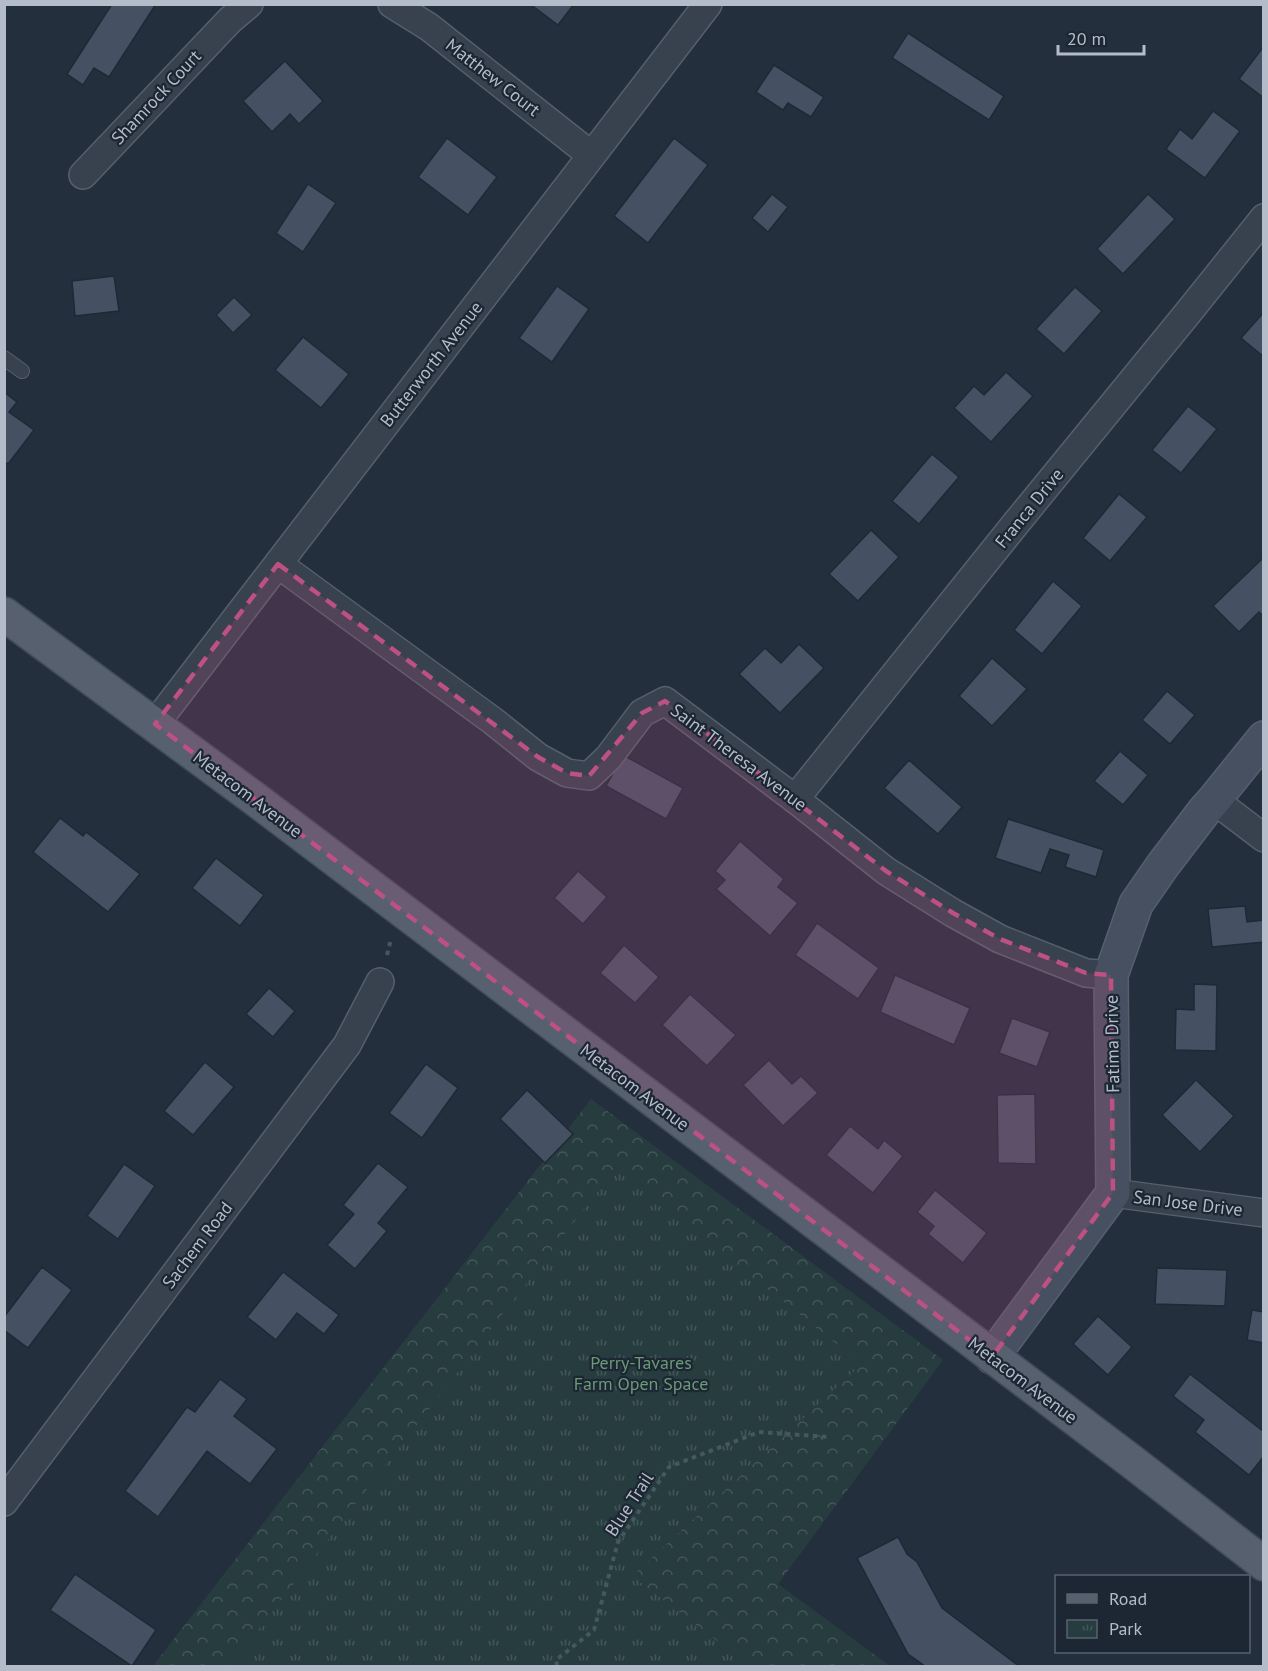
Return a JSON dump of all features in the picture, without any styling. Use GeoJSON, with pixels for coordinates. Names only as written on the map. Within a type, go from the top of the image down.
{"type":"FeatureCollection","features":[{"type":"Feature","properties":{"kind":"main road","name":"Metacom Avenue"},"geometry":{"type":"LineString","coordinates":[[4,614],[155,724],[399,908],[1131,1461],[1263,1564]]}},
{"type":"Feature","properties":{"kind":"street","name":"Matthew Court"},"geometry":{"type":"LineString","coordinates":[[392,4],[429,27],[591,155]]}},
{"type":"Feature","properties":{"kind":"street","name":"Butterworth Avenue"},"geometry":{"type":"LineString","coordinates":[[155,724],[708,4]]}},
{"type":"Feature","properties":{"kind":"street","name":"Shamrock Court"},"geometry":{"type":"LineString","coordinates":[[83,175],[239,12]]}},
{"type":"Feature","properties":{"kind":"street","name":"Franca Drive"},"geometry":{"type":"LineString","coordinates":[[795,799],[1263,218]]}},
{"type":"Feature","properties":{"kind":"street","name":"Saint Theresa Avenue"},"geometry":{"type":"LineString","coordinates":[[278,564],[493,721],[538,757],[567,772],[589,776],[608,758],[642,713],[665,701],[886,871],[953,913],[1000,939],[1086,973],[1111,975]]}},
{"type":"Feature","properties":{"kind":"street","name":"Fatima Drive"},"geometry":{"type":"LineString","coordinates":[[1113,1193],[1111,975],[1136,904],[1204,810],[1263,738]]}},
{"type":"Feature","properties":{"kind":"street"},"geometry":{"type":"LineString","coordinates":[[1214,800],[1263,838]]}},
{"type":"Feature","properties":{"kind":"street","name":"Sachem Road"},"geometry":{"type":"LineString","coordinates":[[4,1502],[347,1045],[380,982]]}},
{"type":"Feature","properties":{"kind":"street"},"geometry":{"type":"LineString","coordinates":[[992,1356],[1113,1193]]}},
{"type":"Feature","properties":{"kind":"street","name":"San Jose Drive"},"geometry":{"type":"LineString","coordinates":[[1113,1193],[1263,1212]]}},
{"type":"Feature","properties":{"kind":"lane"},"geometry":{"type":"LineString","coordinates":[[4,358],[22,371]]}},
{"type":"Feature","properties":{"kind":"path"},"geometry":{"type":"LineString","coordinates":[[380,982],[399,908]]}},
{"type":"Feature","properties":{"kind":"path","name":"Blue Trail"},"geometry":{"type":"LineString","coordinates":[[557,1666],[556,1660],[594,1630],[618,1542],[669,1467],[759,1432],[829,1437]]}},
{"type":"Feature","properties":{"kind":"highlighted area"},"geometry":{"type":"Polygon","coordinates":[[[278,564],[538,757],[567,773],[589,776],[642,713],[665,701],[886,871],[953,913],[1000,939],[1086,973],[1111,975],[1113,1193],[992,1357],[155,724],[278,564]]]}},
{"type":"Feature","properties":{"kind":"green space","name":"Perry-Tavares Farm Open Space"},"geometry":{"type":"Polygon","coordinates":[[[591,1099],[943,1360],[778,1584],[890,1666],[153,1666],[591,1099]]]}},
{"type":"Feature","properties":{"kind":"green space","name":"Perry-Tavares Farm Open Space"},"geometry":{"type":"Polygon","coordinates":[[[615,1169],[862,1364],[632,1576],[750,1666],[230,1666],[615,1169]]]}},
{"type":"Feature","properties":{"kind":"building"},"geometry":{"type":"Polygon","coordinates":[[[112,4],[156,4],[109,77],[94,68],[83,85],[67,74],[112,4]]]}},
{"type":"Feature","properties":{"kind":"building"},"geometry":{"type":"Polygon","coordinates":[[[530,4],[574,4],[558,25],[530,4]]]}},
{"type":"Feature","properties":{"kind":"building"},"geometry":{"type":"Polygon","coordinates":[[[908,33],[1004,96],[989,120],[892,58],[908,33]]]}},
{"type":"Feature","properties":{"kind":"building"},"geometry":{"type":"Polygon","coordinates":[[[1264,46],[1264,98],[1239,79],[1264,46]]]}},
{"type":"Feature","properties":{"kind":"building"},"geometry":{"type":"Polygon","coordinates":[[[285,61],[323,101],[299,124],[290,114],[272,132],[243,101],[285,61]]]}},
{"type":"Feature","properties":{"kind":"building"},"geometry":{"type":"Polygon","coordinates":[[[774,65],[824,97],[811,117],[788,103],[783,110],[756,92],[774,65]]]}},
{"type":"Feature","properties":{"kind":"building"},"geometry":{"type":"Polygon","coordinates":[[[1213,111],[1240,131],[1205,178],[1166,149],[1180,129],[1192,139],[1213,111]]]}},
{"type":"Feature","properties":{"kind":"building"},"geometry":{"type":"Polygon","coordinates":[[[447,138],[497,177],[468,215],[418,177],[447,138]]]}},
{"type":"Feature","properties":{"kind":"building"},"geometry":{"type":"Polygon","coordinates":[[[674,138],[708,165],[648,243],[614,216],[674,138]]]}},
{"type":"Feature","properties":{"kind":"building"},"geometry":{"type":"Polygon","coordinates":[[[308,184],[336,203],[303,252],[276,233],[308,184]]]}},
{"type":"Feature","properties":{"kind":"building"},"geometry":{"type":"Polygon","coordinates":[[[772,194],[788,207],[768,232],[752,218],[772,194]]]}},
{"type":"Feature","properties":{"kind":"building"},"geometry":{"type":"Polygon","coordinates":[[[1148,194],[1175,219],[1123,274],[1097,249],[1148,194]]]}},
{"type":"Feature","properties":{"kind":"building"},"geometry":{"type":"Polygon","coordinates":[[[114,276],[119,311],[75,316],[72,281],[114,276]]]}},
{"type":"Feature","properties":{"kind":"building"},"geometry":{"type":"Polygon","coordinates":[[[557,286],[589,309],[552,362],[519,338],[557,286]]]}},
{"type":"Feature","properties":{"kind":"building"},"geometry":{"type":"Polygon","coordinates":[[[1075,287],[1102,311],[1064,354],[1036,329],[1075,287]]]}},
{"type":"Feature","properties":{"kind":"building"},"geometry":{"type":"Polygon","coordinates":[[[234,297],[252,315],[233,333],[216,315],[234,297]]]}},
{"type":"Feature","properties":{"kind":"building"},"geometry":{"type":"Polygon","coordinates":[[[1264,312],[1264,357],[1241,338],[1264,312]]]}},
{"type":"Feature","properties":{"kind":"building"},"geometry":{"type":"Polygon","coordinates":[[[303,337],[349,374],[321,408],[275,370],[303,337]]]}},
{"type":"Feature","properties":{"kind":"building"},"geometry":{"type":"Polygon","coordinates":[[[1006,372],[1033,396],[991,442],[954,408],[974,386],[984,395],[1006,372]]]}},
{"type":"Feature","properties":{"kind":"building"},"geometry":{"type":"Polygon","coordinates":[[[4,392],[17,402],[9,412],[34,430],[8,464],[4,461],[4,392]]]}},
{"type":"Feature","properties":{"kind":"building"},"geometry":{"type":"Polygon","coordinates":[[[1188,406],[1217,429],[1181,473],[1152,450],[1188,406]]]}},
{"type":"Feature","properties":{"kind":"building"},"geometry":{"type":"Polygon","coordinates":[[[932,454],[959,477],[919,524],[892,501],[932,454]]]}},
{"type":"Feature","properties":{"kind":"building"},"geometry":{"type":"Polygon","coordinates":[[[1119,494],[1147,517],[1110,561],[1083,538],[1119,494]]]}},
{"type":"Feature","properties":{"kind":"building"},"geometry":{"type":"Polygon","coordinates":[[[871,530],[899,557],[858,601],[829,574],[871,530]]]}},
{"type":"Feature","properties":{"kind":"building"},"geometry":{"type":"Polygon","coordinates":[[[1262,559],[1264,561],[1264,613],[1262,615],[1259,612],[1239,632],[1213,606],[1262,559]]]}},
{"type":"Feature","properties":{"kind":"building"},"geometry":{"type":"Polygon","coordinates":[[[1053,581],[1082,606],[1042,654],[1014,630],[1053,581]]]}},
{"type":"Feature","properties":{"kind":"building"},"geometry":{"type":"Polygon","coordinates":[[[799,644],[824,668],[780,713],[739,674],[765,648],[781,663],[799,644]]]}},
{"type":"Feature","properties":{"kind":"building"},"geometry":{"type":"Polygon","coordinates":[[[992,658],[1027,689],[992,726],[959,696],[992,658]]]}},
{"type":"Feature","properties":{"kind":"building"},"geometry":{"type":"Polygon","coordinates":[[[1167,691],[1195,715],[1170,744],[1142,720],[1167,691]]]}},
{"type":"Feature","properties":{"kind":"building"},"geometry":{"type":"Polygon","coordinates":[[[1120,751],[1148,775],[1123,805],[1094,781],[1120,751]]]}},
{"type":"Feature","properties":{"kind":"building"},"geometry":{"type":"Polygon","coordinates":[[[623,755],[683,788],[666,819],[606,786],[623,755]]]}},
{"type":"Feature","properties":{"kind":"building"},"geometry":{"type":"Polygon","coordinates":[[[909,760],[962,807],[938,834],[884,788],[909,760]]]}},
{"type":"Feature","properties":{"kind":"building"},"geometry":{"type":"Polygon","coordinates":[[[60,818],[83,836],[86,832],[140,874],[108,912],[33,852],[60,818]]]}},
{"type":"Feature","properties":{"kind":"building"},"geometry":{"type":"Polygon","coordinates":[[[1008,819],[1104,850],[1096,877],[1065,867],[1069,855],[1050,849],[1041,873],[995,858],[1008,819]]]}},
{"type":"Feature","properties":{"kind":"building"},"geometry":{"type":"Polygon","coordinates":[[[740,841],[784,879],[778,887],[798,903],[770,936],[716,889],[725,880],[715,871],[740,841]]]}},
{"type":"Feature","properties":{"kind":"building"},"geometry":{"type":"Polygon","coordinates":[[[216,858],[264,895],[240,926],[192,888],[216,858]]]}},
{"type":"Feature","properties":{"kind":"building"},"geometry":{"type":"Polygon","coordinates":[[[578,871],[607,897],[583,924],[554,898],[578,871]]]}},
{"type":"Feature","properties":{"kind":"building"},"geometry":{"type":"Polygon","coordinates":[[[1245,906],[1247,922],[1264,920],[1264,942],[1212,947],[1208,909],[1245,906]]]}},
{"type":"Feature","properties":{"kind":"building"},"geometry":{"type":"Polygon","coordinates":[[[817,923],[879,968],[858,999],[795,955],[817,923]]]}},
{"type":"Feature","properties":{"kind":"building"},"geometry":{"type":"Polygon","coordinates":[[[624,945],[659,977],[635,1003],[600,973],[624,945]]]}},
{"type":"Feature","properties":{"kind":"building"},"geometry":{"type":"Polygon","coordinates":[[[895,975],[970,1008],[954,1045],[880,1012],[895,975]]]}},
{"type":"Feature","properties":{"kind":"building"},"geometry":{"type":"Polygon","coordinates":[[[1194,984],[1217,985],[1216,1051],[1175,1050],[1176,1009],[1194,1010],[1194,984]]]}},
{"type":"Feature","properties":{"kind":"building"},"geometry":{"type":"Polygon","coordinates":[[[269,988],[295,1011],[273,1037],[246,1014],[269,988]]]}},
{"type":"Feature","properties":{"kind":"building"},"geometry":{"type":"Polygon","coordinates":[[[690,994],[736,1035],[707,1066],[662,1025],[690,994]]]}},
{"type":"Feature","properties":{"kind":"building"},"geometry":{"type":"Polygon","coordinates":[[[1012,1018],[1050,1032],[1037,1067],[999,1053],[1012,1018]]]}},
{"type":"Feature","properties":{"kind":"building"},"geometry":{"type":"Polygon","coordinates":[[[769,1060],[792,1084],[801,1076],[818,1093],[783,1126],[743,1085],[769,1060]]]}},
{"type":"Feature","properties":{"kind":"building"},"geometry":{"type":"Polygon","coordinates":[[[205,1062],[234,1087],[193,1135],[164,1111],[205,1062]]]}},
{"type":"Feature","properties":{"kind":"building"},"geometry":{"type":"Polygon","coordinates":[[[426,1064],[458,1088],[422,1138],[389,1113],[426,1064]]]}},
{"type":"Feature","properties":{"kind":"building"},"geometry":{"type":"Polygon","coordinates":[[[1196,1080],[1234,1116],[1200,1152],[1162,1115],[1196,1080]]]}},
{"type":"Feature","properties":{"kind":"building"},"geometry":{"type":"Polygon","coordinates":[[[527,1090],[573,1134],[545,1163],[500,1119],[527,1090]]]}},
{"type":"Feature","properties":{"kind":"building"},"geometry":{"type":"Polygon","coordinates":[[[1035,1094],[1036,1164],[998,1163],[997,1095],[1035,1094]]]}},
{"type":"Feature","properties":{"kind":"building"},"geometry":{"type":"Polygon","coordinates":[[[850,1126],[878,1149],[884,1140],[903,1156],[873,1193],[826,1155],[850,1126]]]}},
{"type":"Feature","properties":{"kind":"building"},"geometry":{"type":"Polygon","coordinates":[[[378,1163],[408,1187],[378,1223],[387,1231],[355,1269],[327,1245],[354,1214],[343,1205],[378,1163]]]}},
{"type":"Feature","properties":{"kind":"building"},"geometry":{"type":"Polygon","coordinates":[[[124,1164],[155,1186],[118,1239],[87,1216],[124,1164]]]}},
{"type":"Feature","properties":{"kind":"building"},"geometry":{"type":"Polygon","coordinates":[[[935,1190],[987,1233],[963,1263],[928,1234],[934,1226],[917,1212],[935,1190]]]}},
{"type":"Feature","properties":{"kind":"building"},"geometry":{"type":"Polygon","coordinates":[[[42,1267],[72,1290],[28,1348],[4,1330],[4,1317],[42,1267]]]}},
{"type":"Feature","properties":{"kind":"building"},"geometry":{"type":"Polygon","coordinates":[[[1157,1268],[1227,1270],[1225,1306],[1155,1304],[1157,1268]]]}},
{"type":"Feature","properties":{"kind":"building"},"geometry":{"type":"Polygon","coordinates":[[[283,1272],[339,1315],[324,1334],[297,1313],[276,1340],[247,1317],[283,1272]]]}},
{"type":"Feature","properties":{"kind":"building"},"geometry":{"type":"Polygon","coordinates":[[[1252,1310],[1264,1312],[1264,1343],[1247,1340],[1252,1310]]]}},
{"type":"Feature","properties":{"kind":"building"},"geometry":{"type":"Polygon","coordinates":[[[1098,1316],[1132,1347],[1108,1375],[1073,1344],[1098,1316]]]}},
{"type":"Feature","properties":{"kind":"building"},"geometry":{"type":"Polygon","coordinates":[[[1190,1374],[1264,1432],[1264,1456],[1249,1475],[1195,1432],[1204,1420],[1173,1396],[1190,1374]]]}},
{"type":"Feature","properties":{"kind":"building"},"geometry":{"type":"Polygon","coordinates":[[[220,1379],[247,1399],[234,1416],[277,1449],[250,1484],[207,1451],[158,1517],[125,1491],[187,1407],[195,1412],[220,1379]]]}},
{"type":"Feature","properties":{"kind":"building"},"geometry":{"type":"Polygon","coordinates":[[[898,1537],[907,1554],[917,1562],[942,1608],[1019,1666],[925,1666],[908,1654],[857,1558],[898,1537]]]}},
{"type":"Feature","properties":{"kind":"building"},"geometry":{"type":"Polygon","coordinates":[[[75,1574],[156,1630],[132,1666],[50,1610],[75,1574]]]}}]}
